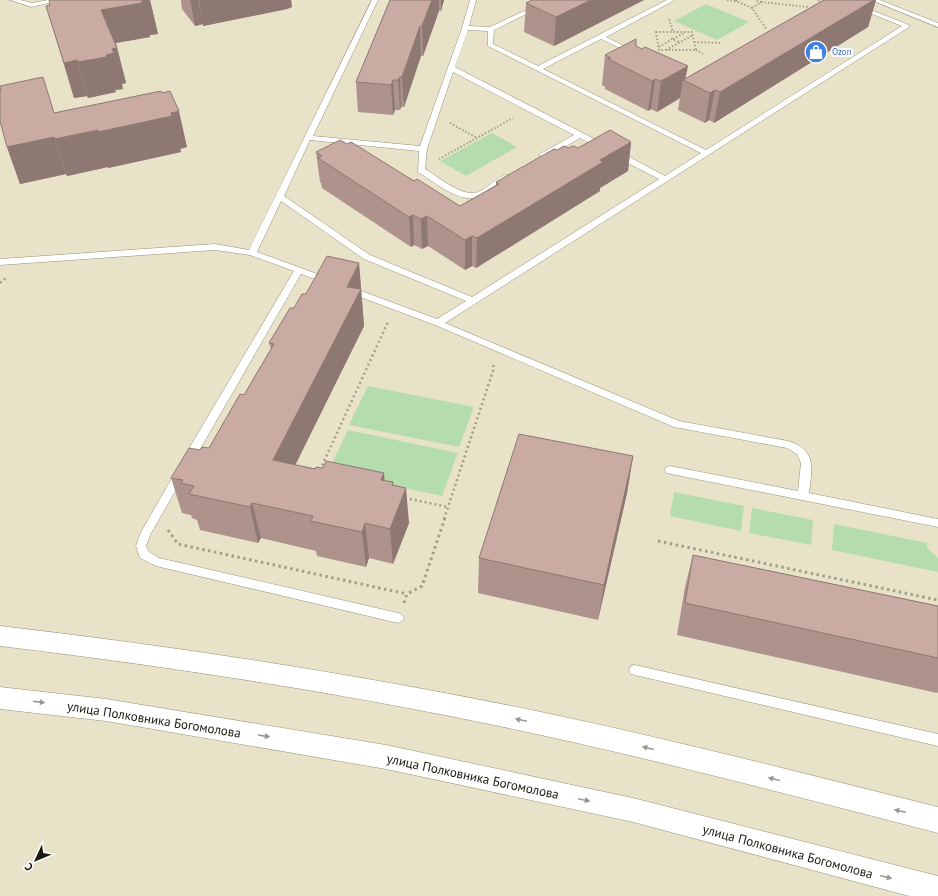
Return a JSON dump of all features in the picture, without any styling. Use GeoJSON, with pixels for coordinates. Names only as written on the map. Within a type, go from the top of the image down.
{"type":"FeatureCollection","features":[{"type":"Feature","properties":{"kind":"street"},"geometry":{"type":"LineString","coordinates":[[0,636],[113,648],[381,691],[617,740],[938,820]]}},
{"type":"Feature","properties":{"kind":"street","name":"улица Полковника Богомолова"},"geometry":{"type":"LineString","coordinates":[[0,698],[106,710],[394,758],[633,810],[938,890]]}},
{"type":"Feature","properties":{"kind":"lane"},"geometry":{"type":"LineString","coordinates":[[13,0],[32,5],[58,0]]}},
{"type":"Feature","properties":{"kind":"lane"},"geometry":{"type":"LineString","coordinates":[[252,253],[375,0]]}},
{"type":"Feature","properties":{"kind":"lane"},"geometry":{"type":"LineString","coordinates":[[472,0],[451,68],[423,149],[421,170],[461,194],[468,196],[479,194],[512,174]]}},
{"type":"Feature","properties":{"kind":"lane"},"geometry":{"type":"LineString","coordinates":[[464,28],[491,30],[552,0]]}},
{"type":"Feature","properties":{"kind":"lane"},"geometry":{"type":"LineString","coordinates":[[538,69],[672,0]]}},
{"type":"Feature","properties":{"kind":"lane"},"geometry":{"type":"LineString","coordinates":[[438,323],[907,26],[840,0]]}},
{"type":"Feature","properties":{"kind":"lane"},"geometry":{"type":"LineString","coordinates":[[874,0],[938,25]]}},
{"type":"Feature","properties":{"kind":"lane"},"geometry":{"type":"LineString","coordinates":[[491,30],[490,45],[706,153]]}},
{"type":"Feature","properties":{"kind":"lane"},"geometry":{"type":"LineString","coordinates":[[601,37],[642,56]]}},
{"type":"Feature","properties":{"kind":"lane"},"geometry":{"type":"LineString","coordinates":[[451,68],[665,179]]}},
{"type":"Feature","properties":{"kind":"lane"},"geometry":{"type":"LineString","coordinates":[[539,158],[579,135]]}},
{"type":"Feature","properties":{"kind":"lane"},"geometry":{"type":"LineString","coordinates":[[308,138],[423,149]]}},
{"type":"Feature","properties":{"kind":"lane"},"geometry":{"type":"LineString","coordinates":[[280,197],[367,257],[473,301]]}},
{"type":"Feature","properties":{"kind":"lane"},"geometry":{"type":"LineString","coordinates":[[0,262],[215,246],[252,253],[438,323],[677,424],[788,445],[799,450],[804,455],[806,461],[803,496]]}},
{"type":"Feature","properties":{"kind":"lane"},"geometry":{"type":"LineString","coordinates":[[299,270],[149,528],[141,546],[144,555],[156,562],[398,618]]}},
{"type":"Feature","properties":{"kind":"lane"},"geometry":{"type":"LineString","coordinates":[[670,470],[938,523]]}},
{"type":"Feature","properties":{"kind":"lane"},"geometry":{"type":"LineString","coordinates":[[635,670],[938,740]]}},
{"type":"Feature","properties":{"kind":"path"},"geometry":{"type":"LineString","coordinates":[[727,0],[737,0],[752,8],[767,30]]}},
{"type":"Feature","properties":{"kind":"path"},"geometry":{"type":"LineString","coordinates":[[756,0],[761,2],[808,7]]}},
{"type":"Feature","properties":{"kind":"path"},"geometry":{"type":"LineString","coordinates":[[752,8],[761,2]]}},
{"type":"Feature","properties":{"kind":"path"},"geometry":{"type":"LineString","coordinates":[[669,19],[673,32]]}},
{"type":"Feature","properties":{"kind":"path"},"geometry":{"type":"LineString","coordinates":[[659,50],[656,32],[692,32],[696,50]]}},
{"type":"Feature","properties":{"kind":"path"},"geometry":{"type":"LineString","coordinates":[[658,47],[686,32]]}},
{"type":"Feature","properties":{"kind":"path"},"geometry":{"type":"LineString","coordinates":[[666,50],[693,35]]}},
{"type":"Feature","properties":{"kind":"path"},"geometry":{"type":"LineString","coordinates":[[672,39],[680,42]]}},
{"type":"Feature","properties":{"kind":"path"},"geometry":{"type":"LineString","coordinates":[[694,42],[722,43]]}},
{"type":"Feature","properties":{"kind":"path"},"geometry":{"type":"LineString","coordinates":[[656,52],[659,50],[696,50],[703,54]]}},
{"type":"Feature","properties":{"kind":"path"},"geometry":{"type":"LineString","coordinates":[[421,170],[529,109]]}},
{"type":"Feature","properties":{"kind":"path"},"geometry":{"type":"LineString","coordinates":[[435,114],[478,138]]}},
{"type":"Feature","properties":{"kind":"path"},"geometry":{"type":"LineString","coordinates":[[318,472],[390,317]]}},
{"type":"Feature","properties":{"kind":"path"},"geometry":{"type":"LineString","coordinates":[[168,528],[172,537],[178,544],[407,594],[422,586],[494,368],[492,361]]}},
{"type":"Feature","properties":{"kind":"path"},"geometry":{"type":"LineString","coordinates":[[401,498],[448,507]]}},
{"type":"Feature","properties":{"kind":"path"},"geometry":{"type":"LineString","coordinates":[[658,541],[938,600]]}},
{"type":"Feature","properties":{"kind":"path"},"geometry":{"type":"LineString","coordinates":[[398,618],[407,594]]}},
{"type":"Feature","properties":{"kind":"green space"},"geometry":{"type":"Polygon","coordinates":[[[706,4],[749,22],[717,40],[674,21],[706,4]]]}},
{"type":"Feature","properties":{"kind":"green space"},"geometry":{"type":"Polygon","coordinates":[[[492,133],[517,147],[466,176],[440,161],[492,133]]]}},
{"type":"Feature","properties":{"kind":"green space"},"geometry":{"type":"Polygon","coordinates":[[[368,386],[474,407],[459,447],[349,425],[368,386]]]}},
{"type":"Feature","properties":{"kind":"green space"},"geometry":{"type":"Polygon","coordinates":[[[348,430],[458,453],[442,496],[328,472],[348,430]]]}},
{"type":"Feature","properties":{"kind":"green space"},"geometry":{"type":"Polygon","coordinates":[[[674,492],[744,506],[741,531],[670,516],[674,492]]]}},
{"type":"Feature","properties":{"kind":"green space"},"geometry":{"type":"Polygon","coordinates":[[[752,508],[813,520],[811,545],[749,533],[752,508]]]}},
{"type":"Feature","properties":{"kind":"green space"},"geometry":{"type":"Polygon","coordinates":[[[834,524],[927,543],[927,548],[938,558],[938,572],[832,550],[834,524]]]}},
{"type":"Feature","properties":{"kind":"building"},"geometry":{"type":"Polygon","coordinates":[[[49,0],[148,0],[142,1],[142,3],[101,10],[117,48],[112,49],[114,53],[106,55],[107,57],[64,63],[46,6],[50,5],[49,0]]]}},
{"type":"Feature","properties":{"kind":"building"},"geometry":{"type":"Polygon","coordinates":[[[390,0],[432,0],[422,26],[420,26],[402,77],[398,80],[393,80],[391,85],[356,82],[390,0]]]}},
{"type":"Feature","properties":{"kind":"building"},"geometry":{"type":"Polygon","coordinates":[[[532,0],[591,0],[556,17],[526,3],[532,0]]]}},
{"type":"Feature","properties":{"kind":"building"},"geometry":{"type":"Polygon","coordinates":[[[824,0],[874,0],[720,92],[715,90],[710,93],[683,80],[824,0]]]}},
{"type":"Feature","properties":{"kind":"building"},"geometry":{"type":"Polygon","coordinates":[[[636,39],[636,46],[642,49],[645,47],[688,66],[661,81],[655,79],[652,81],[608,59],[611,58],[605,55],[636,39]]]}},
{"type":"Feature","properties":{"kind":"building"},"geometry":{"type":"Polygon","coordinates":[[[43,77],[54,113],[161,91],[162,93],[170,91],[179,111],[171,113],[172,116],[98,132],[98,130],[55,139],[54,137],[7,147],[0,121],[0,86],[43,77]]]}},
{"type":"Feature","properties":{"kind":"building"},"geometry":{"type":"Polygon","coordinates":[[[610,130],[631,142],[600,160],[603,162],[477,238],[472,236],[465,240],[427,216],[421,219],[413,215],[409,217],[318,158],[322,156],[316,152],[340,140],[347,144],[351,142],[414,181],[417,179],[460,206],[499,184],[496,182],[554,149],[557,150],[564,146],[569,148],[573,146],[578,148],[610,130]]]}},
{"type":"Feature","properties":{"kind":"building"},"geometry":{"type":"Polygon","coordinates":[[[327,256],[359,263],[347,287],[361,289],[273,460],[315,469],[316,467],[323,468],[326,461],[384,473],[381,480],[393,482],[392,485],[406,488],[390,529],[365,523],[362,532],[311,521],[313,516],[252,503],[250,507],[189,494],[194,486],[181,483],[183,480],[171,478],[189,448],[200,450],[202,447],[209,448],[240,394],[244,395],[274,344],[269,343],[290,308],[294,308],[302,294],[306,294],[327,256]]]}},
{"type":"Feature","properties":{"kind":"building"},"geometry":{"type":"Polygon","coordinates":[[[519,434],[633,456],[604,585],[479,558],[519,434]]]}},
{"type":"Feature","properties":{"kind":"building"},"geometry":{"type":"Polygon","coordinates":[[[693,555],[938,606],[938,658],[685,603],[693,555]]]}},
{"type":"Feature","properties":{"kind":"place","name":"Ozon"},"geometry":{"type":"Point","coordinates":[816,52]}}]}
